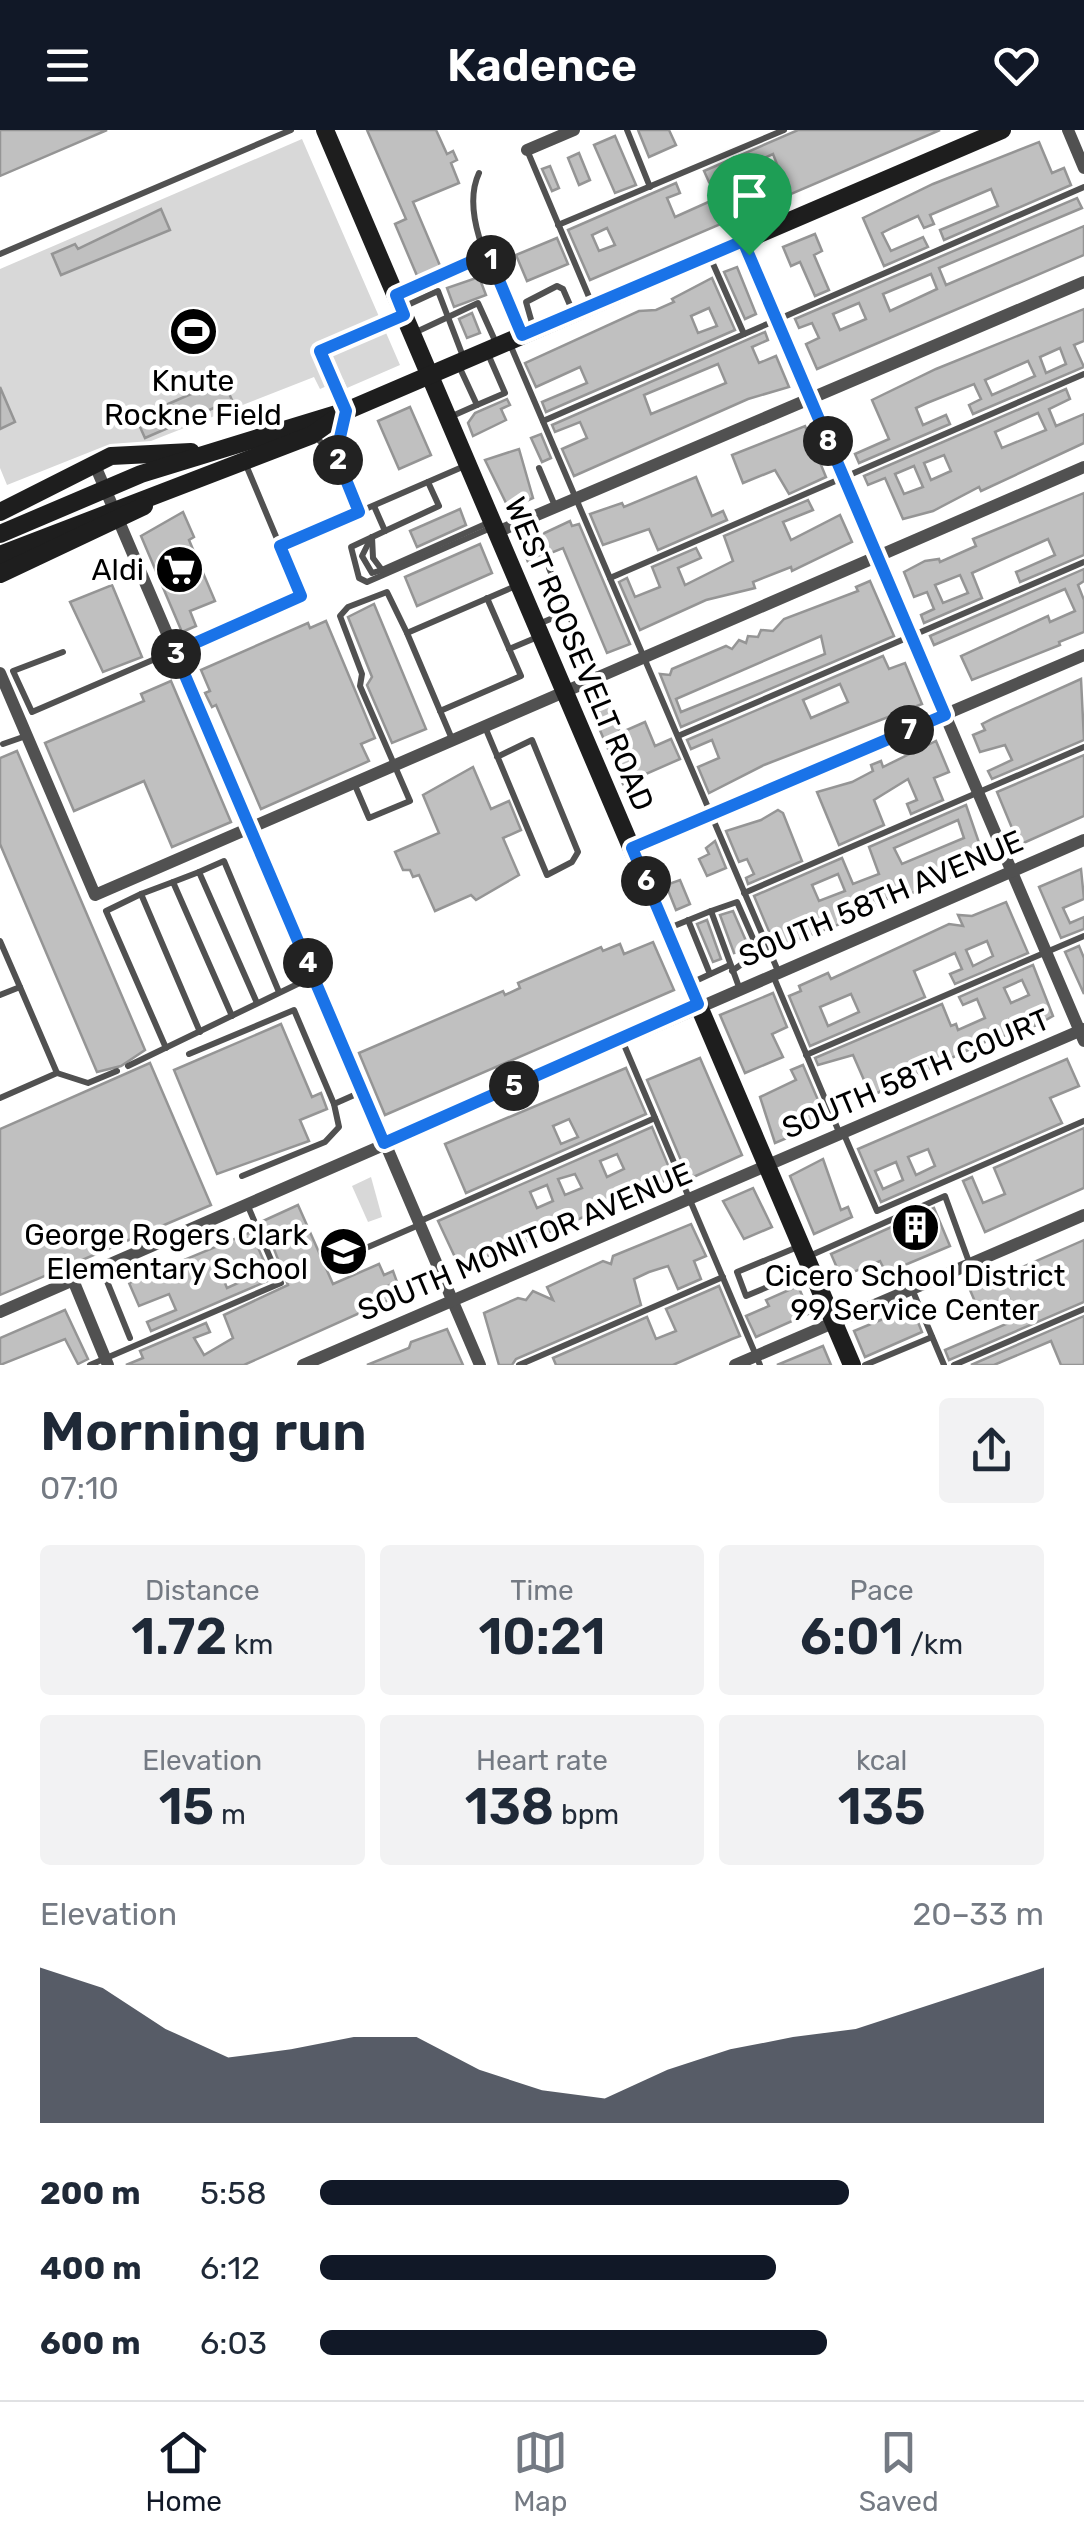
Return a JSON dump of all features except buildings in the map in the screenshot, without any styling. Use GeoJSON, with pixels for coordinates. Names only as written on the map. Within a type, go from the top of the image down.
{"type":"FeatureCollection","features":[{"type":"Feature","properties":{"kind":"main road","name":"WEST ROOSEVELT ROAD"},"geometry":{"type":"LineString","coordinates":[[325,130],[852,1365]]}},
{"type":"Feature","properties":{"kind":"main road"},"geometry":{"type":"LineString","coordinates":[[0,534],[105,488],[346,411],[1002,130]]}},
{"type":"Feature","properties":{"kind":"main road"},"geometry":{"type":"LineString","coordinates":[[0,574],[186,482],[312,435],[346,411]]}},
{"type":"Feature","properties":{"kind":"main road"},"geometry":{"type":"LineString","coordinates":[[22,524],[4,509],[94,463],[130,453],[210,452]]}},
{"type":"Feature","properties":{"kind":"main road"},"geometry":{"type":"LineString","coordinates":[[0,555],[116,515]]}},
{"type":"Feature","properties":{"kind":"street"},"geometry":{"type":"LineString","coordinates":[[527,150],[574,130]]}},
{"type":"Feature","properties":{"kind":"street"},"geometry":{"type":"LineString","coordinates":[[1068,130],[1084,168]]}},
{"type":"Feature","properties":{"kind":"street"},"geometry":{"type":"LineString","coordinates":[[743,241],[1082,1033]]}},
{"type":"Feature","properties":{"kind":"street"},"geometry":{"type":"LineString","coordinates":[[495,526],[555,508],[1084,282]]}},
{"type":"Feature","properties":{"kind":"street"},"geometry":{"type":"LineString","coordinates":[[94,463],[480,1365]]}},
{"type":"Feature","properties":{"kind":"street"},"geometry":{"type":"LineString","coordinates":[[0,673],[95,895],[1084,467]]}},
{"type":"Feature","properties":{"kind":"street"},"geometry":{"type":"LineString","coordinates":[[632,848],[1084,655]]}},
{"type":"Feature","properties":{"kind":"street","name":"SOUTH 58TH AVENUE"},"geometry":{"type":"LineString","coordinates":[[0,1312],[698,1004],[1084,840]]}},
{"type":"Feature","properties":{"kind":"street","name":"SOUTH 58TH COURT"},"geometry":{"type":"LineString","coordinates":[[767,1164],[1082,1033]]}},
{"type":"Feature","properties":{"kind":"street","name":"SOUTH MONITOR AVENUE"},"geometry":{"type":"LineString","coordinates":[[304,1365],[767,1164]]}},
{"type":"Feature","properties":{"kind":"street"},"geometry":{"type":"LineString","coordinates":[[734,1365],[758,1360],[834,1322],[1084,1215]]}},
{"type":"Feature","properties":{"kind":"street"},"geometry":{"type":"LineString","coordinates":[[73,1280],[107,1362]]}},
{"type":"Feature","properties":{"kind":"lane"},"geometry":{"type":"LineString","coordinates":[[0,254],[291,130]]}},
{"type":"Feature","properties":{"kind":"lane"},"geometry":{"type":"LineString","coordinates":[[626,130],[650,186]]}},
{"type":"Feature","properties":{"kind":"lane"},"geometry":{"type":"LineString","coordinates":[[558,226],[784,130]]}},
{"type":"Feature","properties":{"kind":"lane"},"geometry":{"type":"LineString","coordinates":[[527,150],[592,306]]}},
{"type":"Feature","properties":{"kind":"lane"},"geometry":{"type":"LineString","coordinates":[[479,173],[470,192],[510,341],[744,893],[806,1055],[877,1212],[1084,1121]]}},
{"type":"Feature","properties":{"kind":"lane"},"geometry":{"type":"LineString","coordinates":[[543,421],[1084,187]]}},
{"type":"Feature","properties":{"kind":"lane"},"geometry":{"type":"LineString","coordinates":[[336,455],[346,411],[320,351],[488,254]]}},
{"type":"Feature","properties":{"kind":"lane"},"geometry":{"type":"LineString","coordinates":[[710,256],[744,334]]}},
{"type":"Feature","properties":{"kind":"lane"},"geometry":{"type":"LineString","coordinates":[[448,418],[505,393],[510,341],[526,302],[556,286],[563,289],[574,314]]}},
{"type":"Feature","properties":{"kind":"lane"},"geometry":{"type":"LineString","coordinates":[[400,306],[438,292],[476,405]]}},
{"type":"Feature","properties":{"kind":"lane"},"geometry":{"type":"LineString","coordinates":[[412,334],[478,303],[510,341]]}},
{"type":"Feature","properties":{"kind":"lane"},"geometry":{"type":"LineString","coordinates":[[610,578],[1084,374]]}},
{"type":"Feature","properties":{"kind":"lane"},"geometry":{"type":"LineString","coordinates":[[312,435],[336,455],[359,512]]}},
{"type":"Feature","properties":{"kind":"lane"},"geometry":{"type":"LineString","coordinates":[[64,652],[14,671],[32,712],[301,596],[244,460]]}},
{"type":"Feature","properties":{"kind":"lane"},"geometry":{"type":"LineString","coordinates":[[280,546],[468,464]]}},
{"type":"Feature","properties":{"kind":"lane"},"geometry":{"type":"LineString","coordinates":[[539,468],[555,508]]}},
{"type":"Feature","properties":{"kind":"lane"},"geometry":{"type":"LineString","coordinates":[[428,482],[439,506],[351,547],[358,578],[367,582],[495,526]]}},
{"type":"Feature","properties":{"kind":"lane"},"geometry":{"type":"LineString","coordinates":[[374,506],[384,531]]}},
{"type":"Feature","properties":{"kind":"lane"},"geometry":{"type":"LineString","coordinates":[[372,537],[373,558],[382,570],[495,526]]}},
{"type":"Feature","properties":{"kind":"lane"},"geometry":{"type":"LineString","coordinates":[[678,736],[1084,562]]}},
{"type":"Feature","properties":{"kind":"lane"},"geometry":{"type":"LineString","coordinates":[[549,568],[594,676]]}},
{"type":"Feature","properties":{"kind":"lane"},"geometry":{"type":"LineString","coordinates":[[407,633],[519,584]]}},
{"type":"Feature","properties":{"kind":"lane"},"geometry":{"type":"LineString","coordinates":[[354,782],[369,818],[410,801],[360,686],[362,674],[340,616],[348,607],[387,592],[452,739]]}},
{"type":"Feature","properties":{"kind":"lane"},"geometry":{"type":"LineString","coordinates":[[440,711],[521,676],[487,598]]}},
{"type":"Feature","properties":{"kind":"lane"},"geometry":{"type":"LineString","coordinates":[[509,649],[567,612]]}},
{"type":"Feature","properties":{"kind":"lane"},"geometry":{"type":"LineString","coordinates":[[484,725],[497,757],[547,874],[572,862],[578,852],[532,740],[497,757]]}},
{"type":"Feature","properties":{"kind":"lane"},"geometry":{"type":"LineString","coordinates":[[1,742],[27,736]]}},
{"type":"Feature","properties":{"kind":"lane"},"geometry":{"type":"LineString","coordinates":[[744,893],[1084,748]]}},
{"type":"Feature","properties":{"kind":"lane"},"geometry":{"type":"LineString","coordinates":[[166,1048],[106,912],[142,894],[224,862],[279,992]]}},
{"type":"Feature","properties":{"kind":"lane"},"geometry":{"type":"LineString","coordinates":[[199,872],[257,1004]]}},
{"type":"Feature","properties":{"kind":"lane"},"geometry":{"type":"LineString","coordinates":[[173,882],[232,1016]]}},
{"type":"Feature","properties":{"kind":"lane"},"geometry":{"type":"LineString","coordinates":[[142,894],[200,1032]]}},
{"type":"Feature","properties":{"kind":"lane"},"geometry":{"type":"LineString","coordinates":[[666,930],[737,902],[759,952],[731,968],[690,983]]}},
{"type":"Feature","properties":{"kind":"lane"},"geometry":{"type":"LineString","coordinates":[[712,910],[739,987]]}},
{"type":"Feature","properties":{"kind":"lane"},"geometry":{"type":"LineString","coordinates":[[688,920],[710,974]]}},
{"type":"Feature","properties":{"kind":"lane"},"geometry":{"type":"LineString","coordinates":[[806,1055],[1084,936]]}},
{"type":"Feature","properties":{"kind":"lane"},"geometry":{"type":"LineString","coordinates":[[0,941],[57,1073]]}},
{"type":"Feature","properties":{"kind":"lane"},"geometry":{"type":"LineString","coordinates":[[128,1066],[314,976]]}},
{"type":"Feature","properties":{"kind":"lane"},"geometry":{"type":"LineString","coordinates":[[0,996],[20,986]]}},
{"type":"Feature","properties":{"kind":"lane"},"geometry":{"type":"LineString","coordinates":[[190,1054],[294,1010],[334,1104],[339,1127],[325,1142],[242,1176]]}},
{"type":"Feature","properties":{"kind":"lane"},"geometry":{"type":"LineString","coordinates":[[622,1038],[758,1360]]}},
{"type":"Feature","properties":{"kind":"lane"},"geometry":{"type":"LineString","coordinates":[[0,1098],[57,1073],[88,1083],[117,1071]]}},
{"type":"Feature","properties":{"kind":"lane"},"geometry":{"type":"LineString","coordinates":[[334,1104],[362,1091]]}},
{"type":"Feature","properties":{"kind":"lane"},"geometry":{"type":"LineString","coordinates":[[345,1257],[655,1118]]}},
{"type":"Feature","properties":{"kind":"lane"},"geometry":{"type":"LineString","coordinates":[[733,1302],[806,1257],[946,1196],[970,1264]]}},
{"type":"Feature","properties":{"kind":"lane"},"geometry":{"type":"LineString","coordinates":[[90,1365],[107,1362],[280,1283],[247,1204]]}},
{"type":"Feature","properties":{"kind":"lane"},"geometry":{"type":"LineString","coordinates":[[746,1296],[737,1272],[806,1257]]}},
{"type":"Feature","properties":{"kind":"lane"},"geometry":{"type":"LineString","coordinates":[[102,1268],[130,1338]]}},
{"type":"Feature","properties":{"kind":"lane"},"geometry":{"type":"LineString","coordinates":[[519,1365],[723,1277]]}},
{"type":"Feature","properties":{"kind":"lane"},"geometry":{"type":"LineString","coordinates":[[912,1289],[944,1365]]}},
{"type":"Feature","properties":{"kind":"lane"},"geometry":{"type":"LineString","coordinates":[[954,1365],[1084,1309]]}},
{"type":"Feature","properties":{"kind":"lane"},"geometry":{"type":"LineString","coordinates":[[865,1365],[932,1337]]}},
{"type":"Feature","properties":{"kind":"shaded area","name":"Knute Rockne Field"},"geometry":{"type":"Polygon","coordinates":[[[302,139],[400,365],[347,388],[343,379],[320,389],[314,377],[151,441],[110,444],[7,485],[0,468],[0,269],[302,139]]]}},
{"type":"Feature","properties":{"kind":"shaded area"},"geometry":{"type":"Polygon","coordinates":[[[371,1177],[382,1217],[368,1222],[352,1186],[371,1177]]]}},
{"type":"Feature","properties":{"kind":"place","name":"Knute Rockne Field"},"geometry":{"type":"Point","coordinates":[193,332]}},
{"type":"Feature","properties":{"kind":"place","name":"Aldi"},"geometry":{"type":"Point","coordinates":[179,570]}},
{"type":"Feature","properties":{"kind":"place","name":"Cicero School District 99 Service Center"},"geometry":{"type":"Point","coordinates":[915,1227]}},
{"type":"Feature","properties":{"kind":"place","name":"George Rogers Clark Elementary School"},"geometry":{"type":"Point","coordinates":[343,1252]}},
{"type":"Feature","properties":{"kind":"route"},"geometry":{"type":"LineString","coordinates":[[743,241],[749,255],[945,715],[632,848],[698,1004],[384,1143],[175,652],[301,596],[280,546],[359,512],[336,455],[336,441],[346,411],[320,351],[404,315],[396,295],[488,254],[522,335],[743,241]]}}]}
